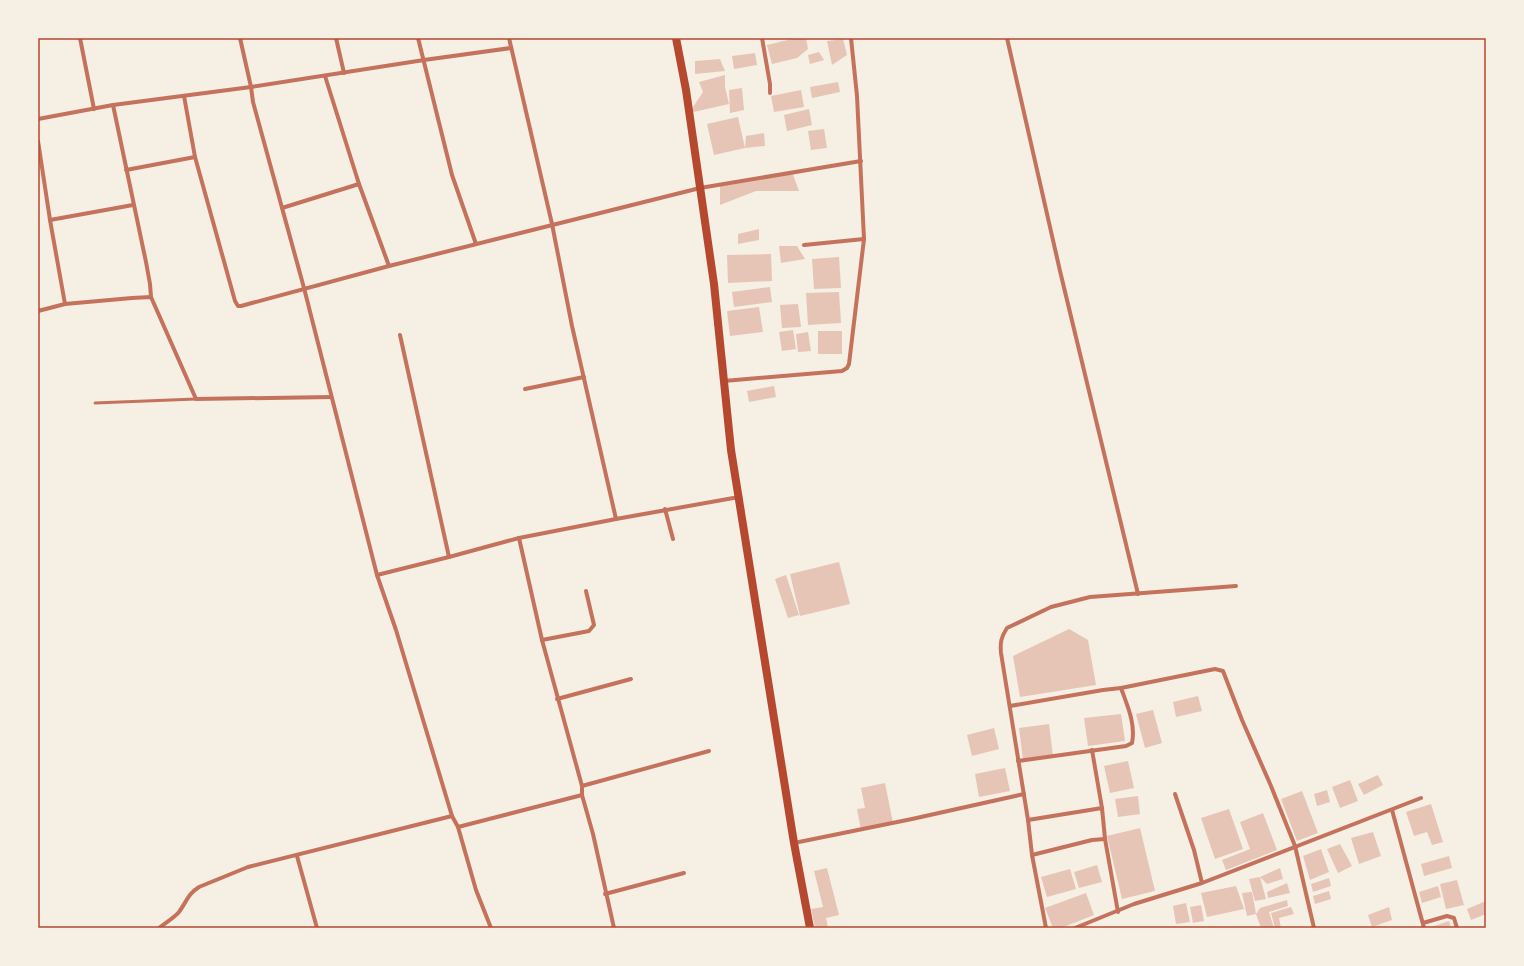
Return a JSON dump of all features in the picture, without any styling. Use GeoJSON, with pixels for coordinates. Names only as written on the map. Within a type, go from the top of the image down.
{"type":"FeatureCollection","features":[{"type":"Feature","properties":{"kind":"main road"},"geometry":{"type":"LineString","coordinates":[[676,38],[686,90],[714,284],[731,450],[794,843],[810,928]]}},
{"type":"Feature","properties":{"kind":"street"},"geometry":{"type":"LineString","coordinates":[[80,38],[94,109]]}},
{"type":"Feature","properties":{"kind":"street"},"geometry":{"type":"LineString","coordinates":[[240,38],[253,102],[304,288],[377,575],[396,630],[452,816],[458,827],[476,890],[491,928]]}},
{"type":"Feature","properties":{"kind":"street"},"geometry":{"type":"LineString","coordinates":[[336,38],[344,73]]}},
{"type":"Feature","properties":{"kind":"street"},"geometry":{"type":"LineString","coordinates":[[418,38],[452,175],[476,244]]}},
{"type":"Feature","properties":{"kind":"street"},"geometry":{"type":"LineString","coordinates":[[509,38],[552,224],[616,519]]}},
{"type":"Feature","properties":{"kind":"street"},"geometry":{"type":"LineString","coordinates":[[762,38],[770,84],[770,93]]}},
{"type":"Feature","properties":{"kind":"street"},"geometry":{"type":"LineString","coordinates":[[724,381],[842,371],[847,368],[850,360],[864,239],[857,96],[851,38]]}},
{"type":"Feature","properties":{"kind":"street"},"geometry":{"type":"LineString","coordinates":[[1006,38],[1138,594]]}},
{"type":"Feature","properties":{"kind":"street"},"geometry":{"type":"LineString","coordinates":[[38,119],[113,105],[251,87],[511,48]]}},
{"type":"Feature","properties":{"kind":"street"},"geometry":{"type":"LineString","coordinates":[[325,76],[359,184],[389,266]]}},
{"type":"Feature","properties":{"kind":"street"},"geometry":{"type":"LineString","coordinates":[[184,96],[195,157],[238,306],[243,306],[304,288],[552,224],[700,188],[861,161]]}},
{"type":"Feature","properties":{"kind":"street"},"geometry":{"type":"LineString","coordinates":[[113,105],[150,284],[151,298],[196,399],[331,397]]}},
{"type":"Feature","properties":{"kind":"street"},"geometry":{"type":"LineString","coordinates":[[38,141],[50,220],[66,304]]}},
{"type":"Feature","properties":{"kind":"street"},"geometry":{"type":"LineString","coordinates":[[126,170],[195,157]]}},
{"type":"Feature","properties":{"kind":"street"},"geometry":{"type":"LineString","coordinates":[[282,208],[359,184]]}},
{"type":"Feature","properties":{"kind":"street"},"geometry":{"type":"LineString","coordinates":[[50,220],[133,205]]}},
{"type":"Feature","properties":{"kind":"street"},"geometry":{"type":"LineString","coordinates":[[804,245],[864,239]]}},
{"type":"Feature","properties":{"kind":"street"},"geometry":{"type":"LineString","coordinates":[[38,311],[66,304],[132,298],[151,298]]}},
{"type":"Feature","properties":{"kind":"street"},"geometry":{"type":"LineString","coordinates":[[400,335],[450,557]]}},
{"type":"Feature","properties":{"kind":"street"},"geometry":{"type":"LineString","coordinates":[[525,389],[584,377]]}},
{"type":"Feature","properties":{"kind":"street"},"geometry":{"type":"LineString","coordinates":[[377,575],[519,538],[666,509],[739,497]]}},
{"type":"Feature","properties":{"kind":"street"},"geometry":{"type":"LineString","coordinates":[[666,509],[673,539]]}},
{"type":"Feature","properties":{"kind":"street"},"geometry":{"type":"LineString","coordinates":[[519,538],[557,700],[582,786],[582,795],[593,834],[605,894],[614,928]]}},
{"type":"Feature","properties":{"kind":"street"},"geometry":{"type":"LineString","coordinates":[[1046,928],[1032,855],[1028,820],[1000,642],[1007,628],[1052,607],[1090,598],[1236,586]]}},
{"type":"Feature","properties":{"kind":"street"},"geometry":{"type":"LineString","coordinates":[[542,640],[589,631],[592,629],[594,625],[586,591]]}},
{"type":"Feature","properties":{"kind":"street"},"geometry":{"type":"LineString","coordinates":[[1010,706],[1121,688],[1215,669],[1223,671],[1295,846],[1314,928]]}},
{"type":"Feature","properties":{"kind":"street"},"geometry":{"type":"LineString","coordinates":[[557,700],[631,679]]}},
{"type":"Feature","properties":{"kind":"street"},"geometry":{"type":"LineString","coordinates":[[1018,761],[1130,745],[1134,734],[1128,708],[1121,688]]}},
{"type":"Feature","properties":{"kind":"street"},"geometry":{"type":"LineString","coordinates":[[1092,750],[1102,808],[1105,839],[1118,912]]}},
{"type":"Feature","properties":{"kind":"street"},"geometry":{"type":"LineString","coordinates":[[582,786],[709,751]]}},
{"type":"Feature","properties":{"kind":"street"},"geometry":{"type":"LineString","coordinates":[[794,843],[1024,794]]}},
{"type":"Feature","properties":{"kind":"street"},"geometry":{"type":"LineString","coordinates":[[1176,794],[1194,850],[1202,882]]}},
{"type":"Feature","properties":{"kind":"street"},"geometry":{"type":"LineString","coordinates":[[458,827],[582,795]]}},
{"type":"Feature","properties":{"kind":"street"},"geometry":{"type":"LineString","coordinates":[[1075,928],[1118,912],[1134,904],[1202,882],[1421,798]]}},
{"type":"Feature","properties":{"kind":"street"},"geometry":{"type":"LineString","coordinates":[[1028,820],[1102,808]]}},
{"type":"Feature","properties":{"kind":"street"},"geometry":{"type":"LineString","coordinates":[[1392,810],[1423,926],[1447,916],[1451,916],[1455,920],[1457,928]]}},
{"type":"Feature","properties":{"kind":"street"},"geometry":{"type":"LineString","coordinates":[[159,928],[178,913],[187,897],[199,887],[248,867],[297,856],[452,816]]}},
{"type":"Feature","properties":{"kind":"street"},"geometry":{"type":"LineString","coordinates":[[1032,855],[1092,840],[1105,839]]}},
{"type":"Feature","properties":{"kind":"street"},"geometry":{"type":"LineString","coordinates":[[297,856],[317,928]]}},
{"type":"Feature","properties":{"kind":"street"},"geometry":{"type":"LineString","coordinates":[[605,894],[684,873]]}},
{"type":"Feature","properties":{"kind":"lane"},"geometry":{"type":"LineString","coordinates":[[95,403],[196,399]]}},
{"type":"Feature","properties":{"kind":"building"},"geometry":{"type":"Polygon","coordinates":[[[796,38],[806,38],[808,49],[797,58],[772,64],[767,45],[796,38]]]}},
{"type":"Feature","properties":{"kind":"building"},"geometry":{"type":"Polygon","coordinates":[[[843,39],[847,55],[832,65],[827,41],[843,39]]]}},
{"type":"Feature","properties":{"kind":"building"},"geometry":{"type":"Polygon","coordinates":[[[819,52],[824,60],[810,64],[808,55],[819,52]]]}},
{"type":"Feature","properties":{"kind":"building"},"geometry":{"type":"Polygon","coordinates":[[[755,53],[757,65],[734,69],[732,56],[755,53]]]}},
{"type":"Feature","properties":{"kind":"building"},"geometry":{"type":"Polygon","coordinates":[[[720,59],[725,71],[695,74],[695,61],[720,59]]]}},
{"type":"Feature","properties":{"kind":"building"},"geometry":{"type":"Polygon","coordinates":[[[725,75],[725,87],[729,104],[689,113],[703,92],[699,82],[725,75]]]}},
{"type":"Feature","properties":{"kind":"building"},"geometry":{"type":"Polygon","coordinates":[[[838,82],[840,92],[812,98],[810,87],[838,82]]]}},
{"type":"Feature","properties":{"kind":"building"},"geometry":{"type":"Polygon","coordinates":[[[742,88],[744,110],[730,113],[729,90],[742,88]]]}},
{"type":"Feature","properties":{"kind":"building"},"geometry":{"type":"Polygon","coordinates":[[[801,90],[804,107],[774,112],[771,96],[801,90]]]}},
{"type":"Feature","properties":{"kind":"building"},"geometry":{"type":"Polygon","coordinates":[[[809,109],[812,125],[787,131],[784,115],[809,109]]]}},
{"type":"Feature","properties":{"kind":"building"},"geometry":{"type":"Polygon","coordinates":[[[738,117],[745,148],[714,155],[707,124],[738,117]]]}},
{"type":"Feature","properties":{"kind":"building"},"geometry":{"type":"Polygon","coordinates":[[[824,129],[827,148],[811,150],[808,131],[824,129]]]}},
{"type":"Feature","properties":{"kind":"building"},"geometry":{"type":"Polygon","coordinates":[[[764,133],[765,146],[745,148],[746,136],[764,133]]]}},
{"type":"Feature","properties":{"kind":"building"},"geometry":{"type":"Polygon","coordinates":[[[792,172],[799,191],[756,191],[720,205],[720,185],[792,172]]]}},
{"type":"Feature","properties":{"kind":"building"},"geometry":{"type":"Polygon","coordinates":[[[759,229],[759,240],[738,244],[738,234],[759,229]]]}},
{"type":"Feature","properties":{"kind":"building"},"geometry":{"type":"Polygon","coordinates":[[[779,246],[797,246],[805,259],[781,263],[779,246]]]}},
{"type":"Feature","properties":{"kind":"building"},"geometry":{"type":"Polygon","coordinates":[[[771,254],[772,281],[728,283],[727,255],[771,254]]]}},
{"type":"Feature","properties":{"kind":"building"},"geometry":{"type":"Polygon","coordinates":[[[839,257],[841,288],[814,289],[812,259],[839,257]]]}},
{"type":"Feature","properties":{"kind":"building"},"geometry":{"type":"Polygon","coordinates":[[[770,287],[772,302],[734,307],[732,292],[770,287]]]}},
{"type":"Feature","properties":{"kind":"building"},"geometry":{"type":"Polygon","coordinates":[[[839,292],[841,323],[808,325],[806,293],[839,292]]]}},
{"type":"Feature","properties":{"kind":"building"},"geometry":{"type":"Polygon","coordinates":[[[798,304],[801,327],[782,328],[780,305],[798,304]]]}},
{"type":"Feature","properties":{"kind":"building"},"geometry":{"type":"Polygon","coordinates":[[[759,307],[763,332],[730,336],[727,311],[759,307]]]}},
{"type":"Feature","properties":{"kind":"building"},"geometry":{"type":"Polygon","coordinates":[[[793,330],[796,349],[782,351],[779,332],[793,330]]]}},
{"type":"Feature","properties":{"kind":"building"},"geometry":{"type":"Polygon","coordinates":[[[818,331],[842,331],[842,354],[818,354],[818,331]]]}},
{"type":"Feature","properties":{"kind":"building"},"geometry":{"type":"Polygon","coordinates":[[[808,332],[811,351],[798,352],[796,334],[808,332]]]}},
{"type":"Feature","properties":{"kind":"building"},"geometry":{"type":"Polygon","coordinates":[[[774,386],[776,397],[749,402],[747,391],[774,386]]]}},
{"type":"Feature","properties":{"kind":"building"},"geometry":{"type":"Polygon","coordinates":[[[839,562],[850,604],[800,616],[790,574],[839,562]]]}},
{"type":"Feature","properties":{"kind":"building"},"geometry":{"type":"Polygon","coordinates":[[[786,575],[799,615],[788,618],[775,579],[786,575]]]}},
{"type":"Feature","properties":{"kind":"building"},"geometry":{"type":"Polygon","coordinates":[[[1069,629],[1088,640],[1096,685],[1020,697],[1013,656],[1069,629]]]}},
{"type":"Feature","properties":{"kind":"building"},"geometry":{"type":"Polygon","coordinates":[[[1198,696],[1202,711],[1176,717],[1173,702],[1198,696]]]}},
{"type":"Feature","properties":{"kind":"building"},"geometry":{"type":"Polygon","coordinates":[[[1153,710],[1162,743],[1145,748],[1136,714],[1153,710]]]}},
{"type":"Feature","properties":{"kind":"building"},"geometry":{"type":"Polygon","coordinates":[[[1121,714],[1125,741],[1088,746],[1084,718],[1121,714]]]}},
{"type":"Feature","properties":{"kind":"building"},"geometry":{"type":"Polygon","coordinates":[[[1049,724],[1053,756],[1023,760],[1019,728],[1049,724]]]}},
{"type":"Feature","properties":{"kind":"building"},"geometry":{"type":"Polygon","coordinates":[[[994,728],[999,749],[972,756],[967,735],[994,728]]]}},
{"type":"Feature","properties":{"kind":"building"},"geometry":{"type":"Polygon","coordinates":[[[1128,761],[1134,788],[1110,793],[1104,766],[1128,761]]]}},
{"type":"Feature","properties":{"kind":"building"},"geometry":{"type":"Polygon","coordinates":[[[1005,768],[1010,791],[979,797],[975,774],[1005,768]]]}},
{"type":"Feature","properties":{"kind":"building"},"geometry":{"type":"Polygon","coordinates":[[[1378,775],[1383,785],[1364,795],[1358,784],[1378,775]]]}},
{"type":"Feature","properties":{"kind":"building"},"geometry":{"type":"Polygon","coordinates":[[[1350,780],[1358,801],[1340,808],[1332,787],[1350,780]]]}},
{"type":"Feature","properties":{"kind":"building"},"geometry":{"type":"Polygon","coordinates":[[[885,783],[893,823],[861,830],[857,809],[865,808],[861,788],[885,783]]]}},
{"type":"Feature","properties":{"kind":"building"},"geometry":{"type":"Polygon","coordinates":[[[1327,790],[1330,802],[1317,806],[1314,794],[1327,790]]]}},
{"type":"Feature","properties":{"kind":"building"},"geometry":{"type":"Polygon","coordinates":[[[1302,791],[1318,833],[1297,841],[1281,799],[1302,791]]]}},
{"type":"Feature","properties":{"kind":"building"},"geometry":{"type":"Polygon","coordinates":[[[1138,796],[1140,814],[1118,817],[1115,799],[1138,796]]]}},
{"type":"Feature","properties":{"kind":"building"},"geometry":{"type":"Polygon","coordinates":[[[1431,804],[1443,842],[1432,845],[1427,832],[1414,836],[1406,812],[1431,804]]]}},
{"type":"Feature","properties":{"kind":"building"},"geometry":{"type":"Polygon","coordinates":[[[1229,809],[1243,849],[1215,859],[1201,818],[1229,809]]]}},
{"type":"Feature","properties":{"kind":"building"},"geometry":{"type":"Polygon","coordinates":[[[1263,813],[1277,850],[1226,870],[1222,860],[1250,849],[1240,822],[1263,813]]]}},
{"type":"Feature","properties":{"kind":"building"},"geometry":{"type":"Polygon","coordinates":[[[1140,828],[1155,891],[1122,899],[1107,836],[1140,828]]]}},
{"type":"Feature","properties":{"kind":"building"},"geometry":{"type":"Polygon","coordinates":[[[1373,832],[1381,856],[1359,864],[1351,838],[1373,832]]]}},
{"type":"Feature","properties":{"kind":"building"},"geometry":{"type":"Polygon","coordinates":[[[1340,844],[1352,866],[1338,873],[1327,849],[1340,844]]]}},
{"type":"Feature","properties":{"kind":"building"},"geometry":{"type":"Polygon","coordinates":[[[1321,849],[1329,872],[1310,880],[1303,856],[1321,849]]]}},
{"type":"Feature","properties":{"kind":"building"},"geometry":{"type":"Polygon","coordinates":[[[1449,856],[1452,868],[1424,876],[1421,864],[1449,856]]]}},
{"type":"Feature","properties":{"kind":"building"},"geometry":{"type":"Polygon","coordinates":[[[1097,865],[1102,882],[1079,888],[1074,872],[1097,865]]]}},
{"type":"Feature","properties":{"kind":"building"},"geometry":{"type":"Polygon","coordinates":[[[827,868],[839,915],[826,918],[828,928],[815,928],[811,909],[823,907],[814,871],[827,868]]]}},
{"type":"Feature","properties":{"kind":"building"},"geometry":{"type":"Polygon","coordinates":[[[1280,868],[1283,879],[1267,884],[1260,877],[1280,868]]]}},
{"type":"Feature","properties":{"kind":"building"},"geometry":{"type":"Polygon","coordinates":[[[1070,869],[1076,889],[1047,897],[1041,877],[1070,869]]]}},
{"type":"Feature","properties":{"kind":"building"},"geometry":{"type":"Polygon","coordinates":[[[1260,877],[1266,899],[1255,901],[1249,879],[1260,877]]]}},
{"type":"Feature","properties":{"kind":"building"},"geometry":{"type":"Polygon","coordinates":[[[1329,878],[1331,886],[1313,892],[1311,884],[1329,878]]]}},
{"type":"Feature","properties":{"kind":"building"},"geometry":{"type":"Polygon","coordinates":[[[1457,880],[1464,905],[1446,909],[1440,884],[1457,880]]]}},
{"type":"Feature","properties":{"kind":"building"},"geometry":{"type":"Polygon","coordinates":[[[1287,883],[1290,893],[1268,898],[1267,892],[1287,883]]]}},
{"type":"Feature","properties":{"kind":"building"},"geometry":{"type":"Polygon","coordinates":[[[1236,886],[1244,909],[1207,917],[1201,893],[1236,886]]]}},
{"type":"Feature","properties":{"kind":"building"},"geometry":{"type":"Polygon","coordinates":[[[1438,886],[1441,897],[1422,903],[1419,892],[1438,886]]]}},
{"type":"Feature","properties":{"kind":"building"},"geometry":{"type":"Polygon","coordinates":[[[1329,891],[1331,899],[1315,904],[1313,896],[1329,891]]]}},
{"type":"Feature","properties":{"kind":"building"},"geometry":{"type":"Polygon","coordinates":[[[1252,892],[1256,914],[1247,916],[1242,893],[1252,892]]]}},
{"type":"Feature","properties":{"kind":"building"},"geometry":{"type":"Polygon","coordinates":[[[1086,893],[1094,915],[1061,928],[1053,928],[1045,908],[1086,893]]]}},
{"type":"Feature","properties":{"kind":"building"},"geometry":{"type":"Polygon","coordinates":[[[1287,900],[1288,906],[1269,912],[1274,928],[1261,928],[1256,914],[1260,908],[1287,900]]]}},
{"type":"Feature","properties":{"kind":"building"},"geometry":{"type":"Polygon","coordinates":[[[1486,901],[1486,914],[1471,920],[1467,909],[1486,901]]]}},
{"type":"Feature","properties":{"kind":"building"},"geometry":{"type":"Polygon","coordinates":[[[1186,903],[1190,922],[1176,924],[1173,906],[1186,903]]]}},
{"type":"Feature","properties":{"kind":"building"},"geometry":{"type":"Polygon","coordinates":[[[1201,905],[1204,921],[1193,923],[1190,907],[1201,905]]]}},
{"type":"Feature","properties":{"kind":"building"},"geometry":{"type":"Polygon","coordinates":[[[1291,907],[1294,914],[1279,918],[1281,928],[1275,928],[1271,913],[1291,907]]]}},
{"type":"Feature","properties":{"kind":"building"},"geometry":{"type":"Polygon","coordinates":[[[1389,907],[1392,920],[1372,927],[1368,915],[1389,907]]]}},
{"type":"Feature","properties":{"kind":"building"},"geometry":{"type":"Polygon","coordinates":[[[1449,921],[1451,928],[1428,928],[1449,921]]]}}]}
